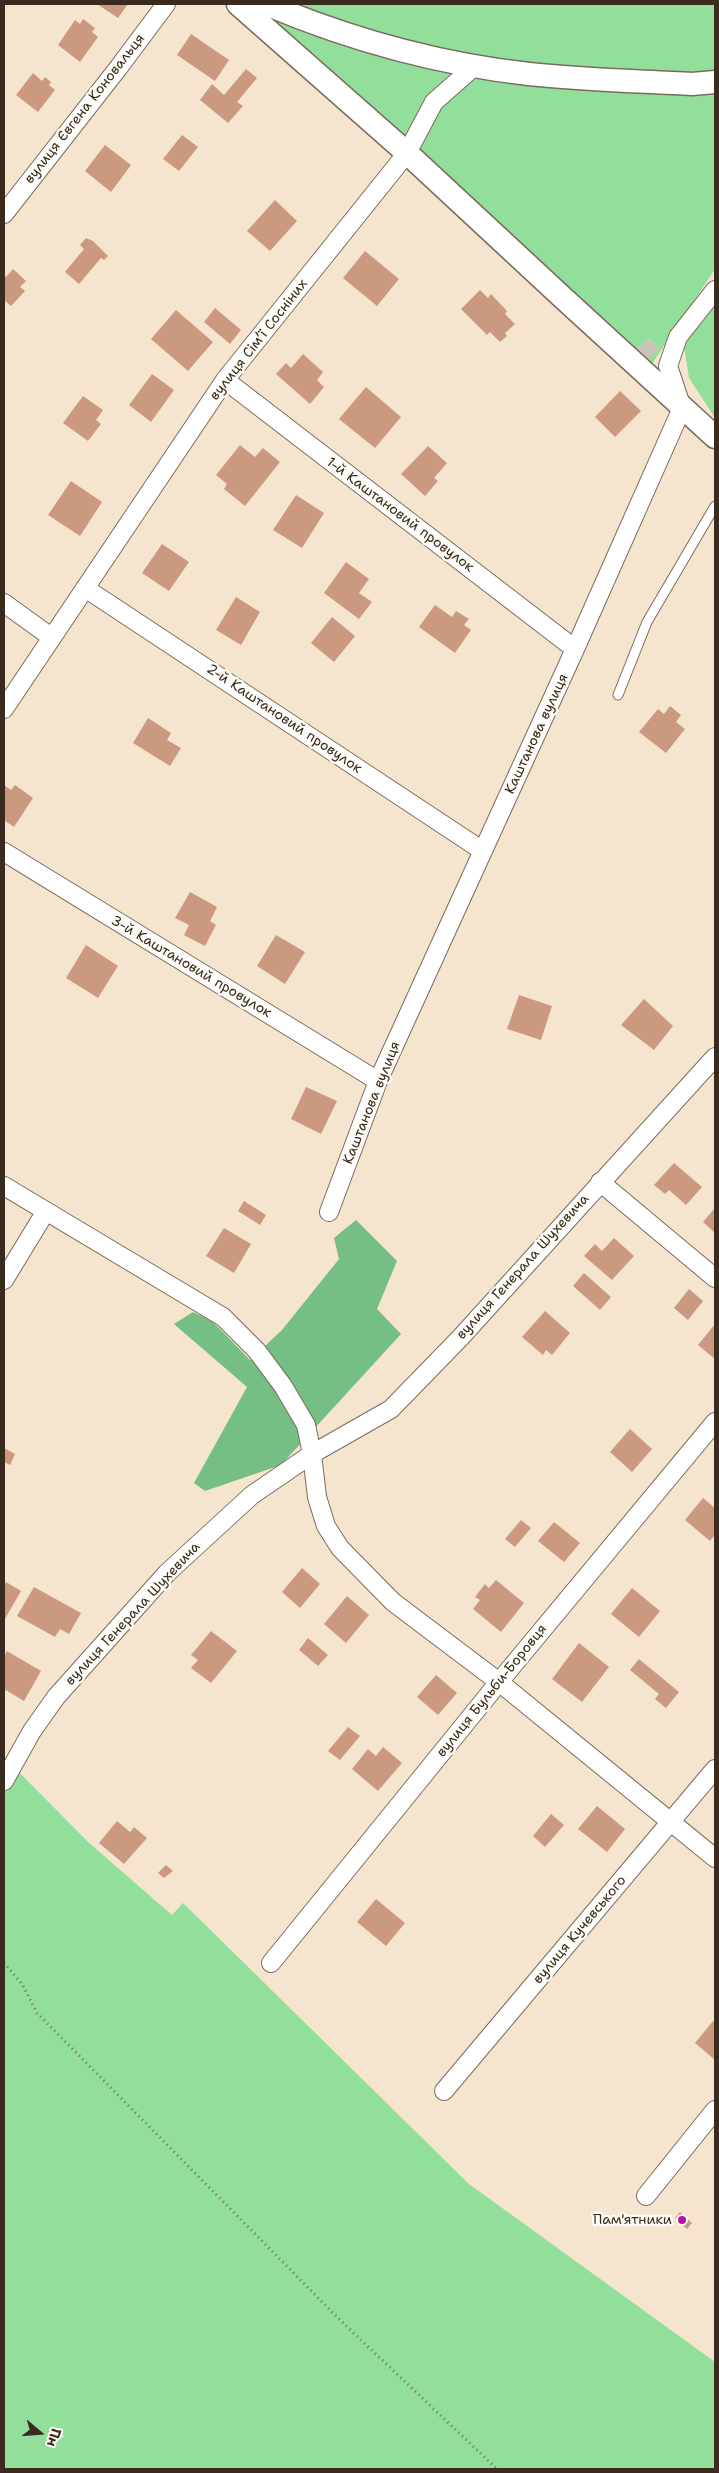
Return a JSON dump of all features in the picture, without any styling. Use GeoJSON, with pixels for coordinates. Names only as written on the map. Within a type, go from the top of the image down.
{"type":"FeatureCollection","features":[{"type":"Feature","properties":{"kind":"street","name":"вулиця Євгена Коновальця"},"geometry":{"type":"LineString","coordinates":[[4,214],[166,4]]}},
{"type":"Feature","properties":{"kind":"street"},"geometry":{"type":"LineString","coordinates":[[238,4],[408,152],[560,296],[715,436]]}},
{"type":"Feature","properties":{"kind":"street"},"geometry":{"type":"LineString","coordinates":[[266,4],[314,24],[426,56],[476,65],[528,74],[692,84],[715,82]]}},
{"type":"Feature","properties":{"kind":"street","name":"вулиця Сім’ї Сосніних"},"geometry":{"type":"LineString","coordinates":[[4,709],[225,380],[408,152],[434,102],[476,65]]}},
{"type":"Feature","properties":{"kind":"street"},"geometry":{"type":"LineString","coordinates":[[682,408],[668,366],[678,337],[715,290]]}},
{"type":"Feature","properties":{"kind":"street","name":"1-й Каштановий провулок"},"geometry":{"type":"LineString","coordinates":[[225,380],[575,649]]}},
{"type":"Feature","properties":{"kind":"street","name":"Каштанова вулиця"},"geometry":{"type":"LineString","coordinates":[[329,1212],[378,1081],[575,649],[682,408]]}},
{"type":"Feature","properties":{"kind":"street","name":"2-й Каштановий провулок"},"geometry":{"type":"LineString","coordinates":[[85,588],[483,851]]}},
{"type":"Feature","properties":{"kind":"street"},"geometry":{"type":"LineString","coordinates":[[4,604],[51,637]]}},
{"type":"Feature","properties":{"kind":"street","name":"3-й Каштановий провулок"},"geometry":{"type":"LineString","coordinates":[[4,852],[378,1081]]}},
{"type":"Feature","properties":{"kind":"street","name":"вулиця Генерала Шухевича"},"geometry":{"type":"LineString","coordinates":[[4,1781],[32,1731],[56,1697],[167,1573],[252,1495],[312,1454],[391,1409],[461,1336],[715,1057]]}},
{"type":"Feature","properties":{"kind":"street"},"geometry":{"type":"LineString","coordinates":[[600,1182],[715,1278]]}},
{"type":"Feature","properties":{"kind":"street"},"geometry":{"type":"LineString","coordinates":[[4,1186],[223,1317],[269,1366],[306,1425],[312,1454],[317,1497],[326,1526],[340,1548],[393,1602],[499,1682],[715,1858]]}},
{"type":"Feature","properties":{"kind":"street"},"geometry":{"type":"LineString","coordinates":[[4,1280],[46,1211]]}},
{"type":"Feature","properties":{"kind":"street","name":"вулиця Бульби-Боровця"},"geometry":{"type":"LineString","coordinates":[[271,1963],[499,1682],[715,1422]]}},
{"type":"Feature","properties":{"kind":"street","name":"вулиця Кучевського"},"geometry":{"type":"LineString","coordinates":[[444,2091],[715,1769]]}},
{"type":"Feature","properties":{"kind":"street"},"geometry":{"type":"LineString","coordinates":[[646,2196],[715,2110]]}},
{"type":"Feature","properties":{"kind":"lane"},"geometry":{"type":"LineString","coordinates":[[618,695],[647,622],[715,506]]}},
{"type":"Feature","properties":{"kind":"path"},"geometry":{"type":"LineString","coordinates":[[4,1964],[22,1984],[37,2013],[340,2320],[497,2469]]}},
{"type":"Feature","properties":{"kind":"shaded area"},"geometry":{"type":"Polygon","coordinates":[[[649,338],[659,348],[648,361],[637,349],[649,338]]]}},
{"type":"Feature","properties":{"kind":"green space"},"geometry":{"type":"Polygon","coordinates":[[[234,4],[715,4],[715,269],[646,373],[234,4]],[[649,338],[637,349],[648,360],[659,348],[649,338]]]}},
{"type":"Feature","properties":{"kind":"green space"},"geometry":{"type":"Polygon","coordinates":[[[715,300],[715,418],[689,378],[684,347],[715,300]]]}},
{"type":"Feature","properties":{"kind":"green space"},"geometry":{"type":"Polygon","coordinates":[[[356,1220],[397,1261],[377,1309],[401,1334],[281,1465],[205,1491],[194,1483],[247,1387],[174,1324],[193,1312],[212,1321],[250,1360],[282,1330],[339,1259],[334,1238],[356,1220]]]}},
{"type":"Feature","properties":{"kind":"green space"},"geometry":{"type":"Polygon","coordinates":[[[4,1757],[88,1842],[172,1915],[183,1903],[469,2184],[715,2362],[715,2469],[4,2469],[4,1757]]]}},
{"type":"Feature","properties":{"kind":"building"},"geometry":{"type":"Polygon","coordinates":[[[97,4],[128,4],[118,18],[97,4]]]}},
{"type":"Feature","properties":{"kind":"building"},"geometry":{"type":"Polygon","coordinates":[[[83,19],[95,28],[92,32],[98,37],[80,62],[58,45],[75,20],[80,24],[83,19]]]}},
{"type":"Feature","properties":{"kind":"building"},"geometry":{"type":"Polygon","coordinates":[[[191,34],[229,60],[215,81],[177,55],[191,34]]]}},
{"type":"Feature","properties":{"kind":"building"},"geometry":{"type":"Polygon","coordinates":[[[246,69],[257,78],[237,102],[243,106],[228,123],[200,100],[212,84],[224,95],[246,69]]]}},
{"type":"Feature","properties":{"kind":"building"},"geometry":{"type":"Polygon","coordinates":[[[33,73],[42,81],[45,77],[51,82],[49,85],[55,90],[38,112],[16,95],[33,73]]]}},
{"type":"Feature","properties":{"kind":"building"},"geometry":{"type":"Polygon","coordinates":[[[182,135],[198,147],[179,171],[163,159],[182,135]]]}},
{"type":"Feature","properties":{"kind":"building"},"geometry":{"type":"Polygon","coordinates":[[[105,145],[131,165],[111,192],[85,171],[105,145]]]}},
{"type":"Feature","properties":{"kind":"building"},"geometry":{"type":"Polygon","coordinates":[[[275,200],[297,221],[270,251],[247,231],[275,200]]]}},
{"type":"Feature","properties":{"kind":"building"},"geometry":{"type":"Polygon","coordinates":[[[86,238],[93,241],[108,256],[104,260],[101,258],[79,284],[65,272],[84,249],[80,245],[86,238]]]}},
{"type":"Feature","properties":{"kind":"building"},"geometry":{"type":"Polygon","coordinates":[[[365,251],[399,279],[377,306],[343,278],[365,251]]]}},
{"type":"Feature","properties":{"kind":"building"},"geometry":{"type":"Polygon","coordinates":[[[13,269],[26,281],[20,287],[25,291],[11,306],[4,300],[4,275],[6,277],[13,269]]]}},
{"type":"Feature","properties":{"kind":"building"},"geometry":{"type":"Polygon","coordinates":[[[480,290],[488,298],[491,294],[507,311],[505,314],[515,324],[505,333],[507,336],[500,342],[490,332],[487,335],[461,309],[480,290]]]}},
{"type":"Feature","properties":{"kind":"building"},"geometry":{"type":"Polygon","coordinates":[[[215,308],[241,330],[230,344],[204,322],[215,308]]]}},
{"type":"Feature","properties":{"kind":"building"},"geometry":{"type":"Polygon","coordinates":[[[176,310],[213,342],[188,371],[151,339],[176,310]]]}},
{"type":"Feature","properties":{"kind":"building"},"geometry":{"type":"Polygon","coordinates":[[[303,354],[323,372],[317,380],[324,387],[310,404],[276,374],[286,363],[291,368],[303,354]]]}},
{"type":"Feature","properties":{"kind":"building"},"geometry":{"type":"Polygon","coordinates":[[[152,374],[174,390],[151,422],[129,405],[152,374]]]}},
{"type":"Feature","properties":{"kind":"building"},"geometry":{"type":"Polygon","coordinates":[[[366,387],[401,417],[375,448],[339,419],[366,387]]]}},
{"type":"Feature","properties":{"kind":"building"},"geometry":{"type":"Polygon","coordinates":[[[620,391],[641,411],[615,437],[595,417],[620,391]]]}},
{"type":"Feature","properties":{"kind":"building"},"geometry":{"type":"Polygon","coordinates":[[[83,396],[103,410],[96,420],[101,424],[88,441],[63,423],[83,396]]]}},
{"type":"Feature","properties":{"kind":"building"},"geometry":{"type":"Polygon","coordinates":[[[240,445],[255,457],[263,448],[280,462],[245,506],[224,489],[227,484],[216,475],[240,445]]]}},
{"type":"Feature","properties":{"kind":"building"},"geometry":{"type":"Polygon","coordinates":[[[428,446],[447,463],[434,478],[438,481],[425,496],[401,474],[428,446]]]}},
{"type":"Feature","properties":{"kind":"building"},"geometry":{"type":"Polygon","coordinates":[[[71,481],[102,502],[80,536],[48,515],[71,481]]]}},
{"type":"Feature","properties":{"kind":"building"},"geometry":{"type":"Polygon","coordinates":[[[296,495],[324,513],[302,548],[273,530],[296,495]]]}},
{"type":"Feature","properties":{"kind":"building"},"geometry":{"type":"Polygon","coordinates":[[[162,544],[189,562],[169,591],[142,573],[162,544]]]}},
{"type":"Feature","properties":{"kind":"building"},"geometry":{"type":"Polygon","coordinates":[[[346,562],[369,579],[359,593],[372,602],[359,619],[324,593],[346,562]]]}},
{"type":"Feature","properties":{"kind":"building"},"geometry":{"type":"Polygon","coordinates":[[[236,597],[260,612],[241,645],[216,630],[236,597]]]}},
{"type":"Feature","properties":{"kind":"building"},"geometry":{"type":"Polygon","coordinates":[[[435,605],[452,617],[456,611],[469,619],[464,625],[471,630],[455,653],[419,627],[435,605]]]}},
{"type":"Feature","properties":{"kind":"building"},"geometry":{"type":"Polygon","coordinates":[[[332,617],[355,636],[334,662],[311,643],[332,617]]]}},
{"type":"Feature","properties":{"kind":"building"},"geometry":{"type":"Polygon","coordinates":[[[670,706],[681,715],[676,722],[685,729],[666,753],[639,732],[658,709],[664,714],[670,706]]]}},
{"type":"Feature","properties":{"kind":"building"},"geometry":{"type":"Polygon","coordinates":[[[148,718],[171,733],[167,740],[181,748],[170,766],[133,743],[148,718]]]}},
{"type":"Feature","properties":{"kind":"building"},"geometry":{"type":"Polygon","coordinates":[[[4,785],[11,790],[15,785],[33,798],[14,827],[4,820],[4,785]]]}},
{"type":"Feature","properties":{"kind":"building"},"geometry":{"type":"Polygon","coordinates":[[[190,892],[217,907],[210,921],[216,925],[205,946],[184,935],[189,925],[175,918],[190,892]]]}},
{"type":"Feature","properties":{"kind":"building"},"geometry":{"type":"Polygon","coordinates":[[[276,935],[305,952],[285,984],[257,966],[276,935]]]}},
{"type":"Feature","properties":{"kind":"building"},"geometry":{"type":"Polygon","coordinates":[[[86,945],[118,966],[98,998],[66,978],[86,945]]]}},
{"type":"Feature","properties":{"kind":"building"},"geometry":{"type":"Polygon","coordinates":[[[519,995],[552,1006],[541,1040],[507,1029],[519,995]]]}},
{"type":"Feature","properties":{"kind":"building"},"geometry":{"type":"Polygon","coordinates":[[[644,999],[673,1026],[654,1050],[621,1025],[644,999]]]}},
{"type":"Feature","properties":{"kind":"building"},"geometry":{"type":"Polygon","coordinates":[[[306,1087],[337,1101],[321,1134],[291,1119],[306,1087]]]}},
{"type":"Feature","properties":{"kind":"building"},"geometry":{"type":"Polygon","coordinates":[[[674,1163],[702,1187],[686,1205],[669,1190],[665,1194],[654,1185],[674,1163]]]}},
{"type":"Feature","properties":{"kind":"building"},"geometry":{"type":"Polygon","coordinates":[[[244,1201],[266,1215],[260,1225],[238,1211],[244,1201]]]}},
{"type":"Feature","properties":{"kind":"building"},"geometry":{"type":"Polygon","coordinates":[[[715,1210],[715,1233],[703,1222],[715,1210]]]}},
{"type":"Feature","properties":{"kind":"building"},"geometry":{"type":"Polygon","coordinates":[[[224,1228],[251,1244],[234,1273],[206,1256],[224,1228]]]}},
{"type":"Feature","properties":{"kind":"building"},"geometry":{"type":"Polygon","coordinates":[[[614,1238],[634,1256],[612,1280],[584,1256],[595,1244],[602,1251],[614,1238]]]}},
{"type":"Feature","properties":{"kind":"building"},"geometry":{"type":"Polygon","coordinates":[[[584,1273],[611,1297],[600,1310],[573,1286],[584,1273]]]}},
{"type":"Feature","properties":{"kind":"building"},"geometry":{"type":"Polygon","coordinates":[[[689,1289],[703,1301],[688,1320],[674,1308],[689,1289]]]}},
{"type":"Feature","properties":{"kind":"building"},"geometry":{"type":"Polygon","coordinates":[[[545,1311],[570,1333],[552,1355],[546,1350],[543,1355],[522,1337],[545,1311]]]}},
{"type":"Feature","properties":{"kind":"building"},"geometry":{"type":"Polygon","coordinates":[[[715,1324],[715,1359],[698,1345],[715,1324]]]}},
{"type":"Feature","properties":{"kind":"building"},"geometry":{"type":"Polygon","coordinates":[[[630,1429],[652,1449],[632,1472],[610,1452],[630,1429]]]}},
{"type":"Feature","properties":{"kind":"building"},"geometry":{"type":"Polygon","coordinates":[[[4,1448],[15,1454],[10,1465],[4,1462],[4,1448]]]}},
{"type":"Feature","properties":{"kind":"building"},"geometry":{"type":"Polygon","coordinates":[[[703,1498],[715,1508],[715,1535],[710,1541],[685,1520],[703,1498]]]}},
{"type":"Feature","properties":{"kind":"building"},"geometry":{"type":"Polygon","coordinates":[[[521,1520],[531,1528],[515,1547],[505,1539],[521,1520]]]}},
{"type":"Feature","properties":{"kind":"building"},"geometry":{"type":"Polygon","coordinates":[[[554,1522],[580,1543],[564,1562],[538,1541],[554,1522]]]}},
{"type":"Feature","properties":{"kind":"building"},"geometry":{"type":"Polygon","coordinates":[[[302,1568],[320,1584],[300,1608],[282,1592],[302,1568]]]}},
{"type":"Feature","properties":{"kind":"building"},"geometry":{"type":"Polygon","coordinates":[[[496,1580],[524,1603],[501,1632],[473,1609],[480,1600],[475,1597],[485,1584],[489,1588],[496,1580]]]}},
{"type":"Feature","properties":{"kind":"building"},"geometry":{"type":"Polygon","coordinates":[[[6,1582],[21,1591],[5,1619],[4,1586],[6,1582]]]}},
{"type":"Feature","properties":{"kind":"building"},"geometry":{"type":"Polygon","coordinates":[[[34,1587],[81,1613],[69,1634],[60,1629],[55,1637],[17,1616],[34,1587]]]}},
{"type":"Feature","properties":{"kind":"building"},"geometry":{"type":"Polygon","coordinates":[[[632,1588],[660,1611],[639,1637],[611,1614],[632,1588]]]}},
{"type":"Feature","properties":{"kind":"building"},"geometry":{"type":"Polygon","coordinates":[[[347,1596],[369,1615],[346,1643],[324,1624],[347,1596]]]}},
{"type":"Feature","properties":{"kind":"building"},"geometry":{"type":"Polygon","coordinates":[[[211,1631],[237,1651],[211,1683],[191,1668],[198,1660],[191,1655],[211,1631]]]}},
{"type":"Feature","properties":{"kind":"building"},"geometry":{"type":"Polygon","coordinates":[[[308,1638],[328,1655],[318,1666],[299,1650],[308,1638]]]}},
{"type":"Feature","properties":{"kind":"building"},"geometry":{"type":"Polygon","coordinates":[[[579,1643],[609,1667],[582,1702],[552,1679],[579,1643]]]}},
{"type":"Feature","properties":{"kind":"building"},"geometry":{"type":"Polygon","coordinates":[[[7,1651],[41,1671],[24,1701],[4,1689],[4,1657],[7,1651]]]}},
{"type":"Feature","properties":{"kind":"building"},"geometry":{"type":"Polygon","coordinates":[[[639,1659],[679,1692],[666,1708],[655,1699],[659,1694],[630,1670],[639,1659]]]}},
{"type":"Feature","properties":{"kind":"building"},"geometry":{"type":"Polygon","coordinates":[[[436,1675],[457,1693],[438,1715],[417,1697],[436,1675]]]}},
{"type":"Feature","properties":{"kind":"building"},"geometry":{"type":"Polygon","coordinates":[[[348,1727],[360,1736],[340,1760],[328,1751],[348,1727]]]}},
{"type":"Feature","properties":{"kind":"building"},"geometry":{"type":"Polygon","coordinates":[[[383,1747],[402,1763],[378,1791],[352,1769],[368,1749],[376,1756],[383,1747]]]}},
{"type":"Feature","properties":{"kind":"building"},"geometry":{"type":"Polygon","coordinates":[[[597,1806],[625,1829],[607,1852],[578,1829],[597,1806]]]}},
{"type":"Feature","properties":{"kind":"building"},"geometry":{"type":"Polygon","coordinates":[[[551,1814],[564,1825],[545,1847],[533,1836],[551,1814]]]}},
{"type":"Feature","properties":{"kind":"building"},"geometry":{"type":"Polygon","coordinates":[[[117,1821],[130,1832],[134,1827],[147,1838],[124,1864],[99,1843],[117,1821]]]}},
{"type":"Feature","properties":{"kind":"building"},"geometry":{"type":"Polygon","coordinates":[[[166,1865],[173,1871],[164,1878],[158,1873],[166,1865]]]}},
{"type":"Feature","properties":{"kind":"building"},"geometry":{"type":"Polygon","coordinates":[[[376,1899],[405,1923],[386,1946],[357,1922],[376,1899]]]}},
{"type":"Feature","properties":{"kind":"building"},"geometry":{"type":"Polygon","coordinates":[[[713,2021],[715,2023],[715,2060],[695,2043],[713,2021]]]}},
{"type":"Feature","properties":{"kind":"building","name":"Пам'ятники"},"geometry":{"type":"Polygon","coordinates":[[[680,2212],[692,2223],[687,2229],[675,2218],[680,2212]]]}},
{"type":"Feature","properties":{"kind":"place","name":"Пам'ятники"},"geometry":{"type":"Point","coordinates":[682,2220]}}]}
